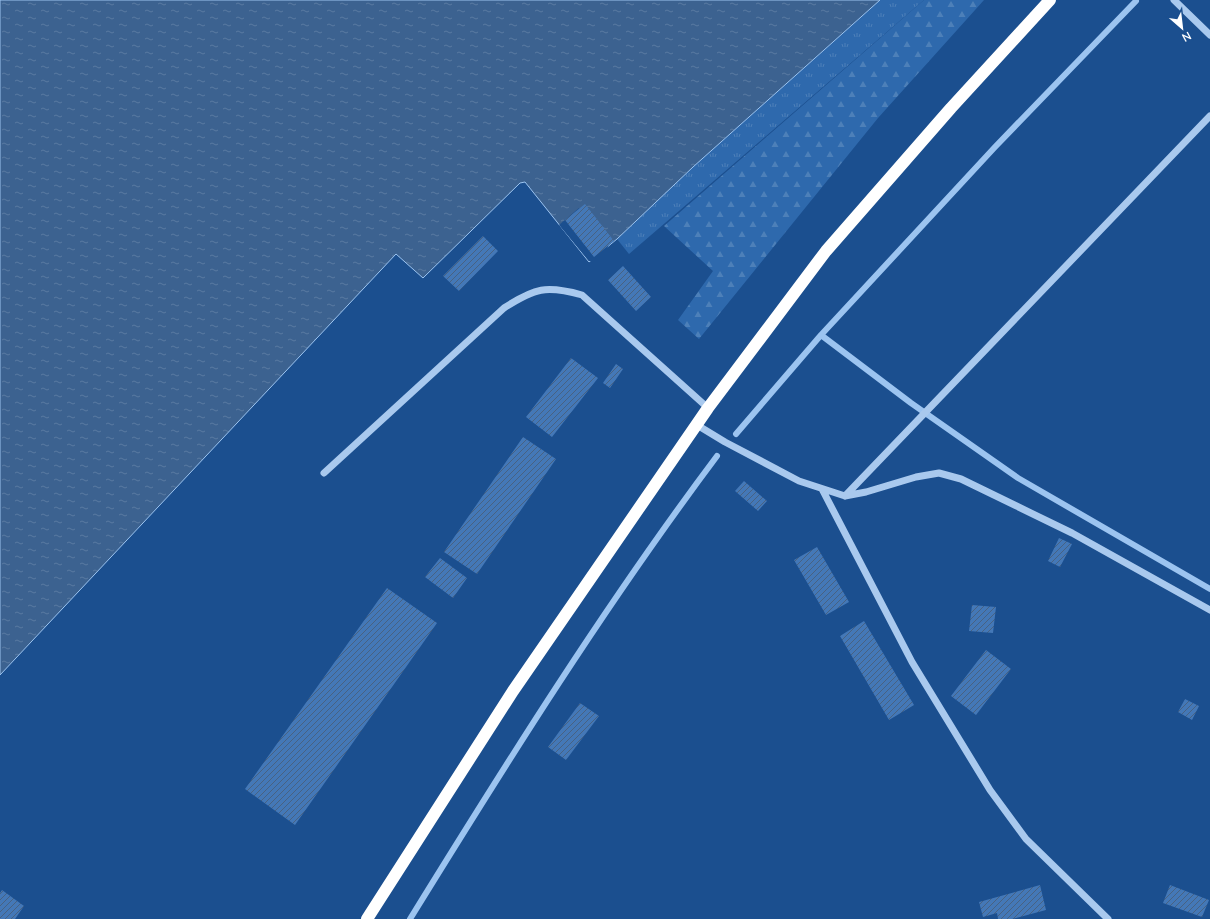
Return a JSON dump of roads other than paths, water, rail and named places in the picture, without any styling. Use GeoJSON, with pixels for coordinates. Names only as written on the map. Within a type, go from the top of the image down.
{"type":"FeatureCollection","features":[{"type":"Feature","properties":{"kind":"highway"},"geometry":{"type":"LineString","coordinates":[[367,919],[513,691],[708,408],[826,251],[950,108],[1050,0]]}},
{"type":"Feature","properties":{"kind":"street"},"geometry":{"type":"LineString","coordinates":[[1174,0],[1210,35]]}},
{"type":"Feature","properties":{"kind":"street"},"geometry":{"type":"LineString","coordinates":[[844,496],[916,423],[933,403],[1210,116]]}},
{"type":"Feature","properties":{"kind":"street"},"geometry":{"type":"LineString","coordinates":[[324,473],[504,308],[526,294],[546,289],[561,289],[582,295],[708,408]]}},
{"type":"Feature","properties":{"kind":"street"},"geometry":{"type":"LineString","coordinates":[[697,425],[725,442],[799,481],[844,496],[866,492],[916,477],[939,473],[962,479],[1072,533],[1210,610]]}},
{"type":"Feature","properties":{"kind":"street"},"geometry":{"type":"LineString","coordinates":[[822,489],[912,662],[990,790],[1026,839],[1108,919]]}},
{"type":"Feature","properties":{"kind":"water"},"geometry":{"type":"Polygon","coordinates":[[[0,0],[880,0],[693,167],[617,239],[589,262],[525,182],[520,183],[423,278],[396,254],[0,675],[0,0]]]}},
{"type":"Feature","properties":{"kind":"waterway"},"geometry":{"type":"LineString","coordinates":[[1136,1],[995,147],[821,335],[911,403],[1018,478],[1210,589]]}},
{"type":"Feature","properties":{"kind":"waterway"},"geometry":{"type":"LineString","coordinates":[[736,434],[821,335]]}},
{"type":"Feature","properties":{"kind":"waterway"},"geometry":{"type":"LineString","coordinates":[[410,919],[558,684],[636,569],[717,456]]}}]}
